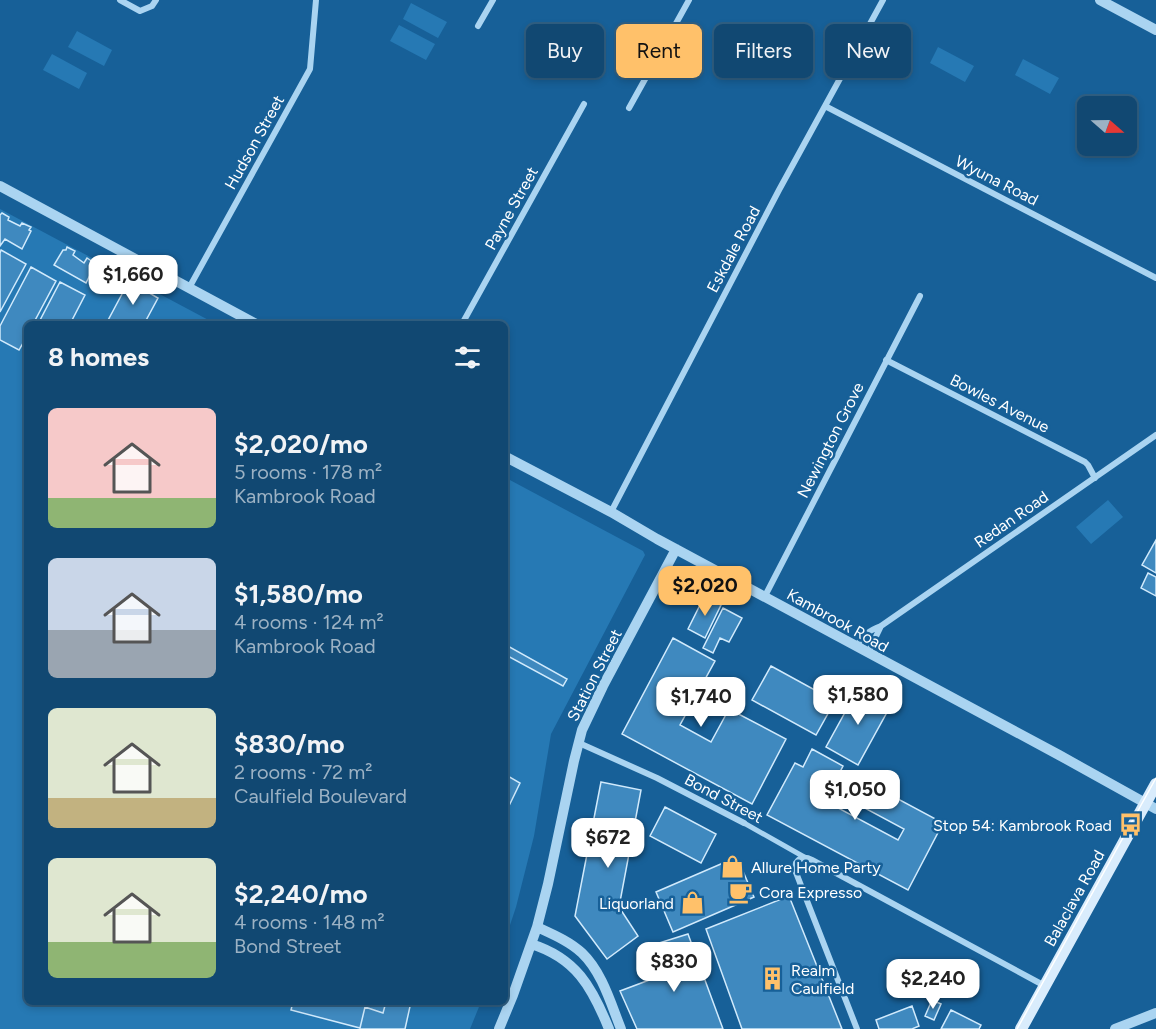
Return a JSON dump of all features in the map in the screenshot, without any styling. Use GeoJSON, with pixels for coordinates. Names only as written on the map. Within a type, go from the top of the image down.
{"type":"FeatureCollection","features":[{"type":"Feature","properties":{"kind":"main road","name":"Balaclava Road"},"geometry":{"type":"LineString","coordinates":[[1021,1029],[1151,806],[1156,784]]}},
{"type":"Feature","properties":{"kind":"street"},"geometry":{"type":"LineString","coordinates":[[120,0],[140,11],[152,6],[156,0]]}},
{"type":"Feature","properties":{"kind":"street","name":"Hudson Street"},"geometry":{"type":"LineString","coordinates":[[189,288],[310,69],[316,0]]}},
{"type":"Feature","properties":{"kind":"street"},"geometry":{"type":"LineString","coordinates":[[478,26],[493,0]]}},
{"type":"Feature","properties":{"kind":"street"},"geometry":{"type":"LineString","coordinates":[[629,108],[689,0]]}},
{"type":"Feature","properties":{"kind":"street","name":"Eskdale Road"},"geometry":{"type":"LineString","coordinates":[[611,512],[779,190],[884,0]]}},
{"type":"Feature","properties":{"kind":"street"},"geometry":{"type":"LineString","coordinates":[[1100,0],[1156,30]]}},
{"type":"Feature","properties":{"kind":"street","name":"Payne Street"},"geometry":{"type":"LineString","coordinates":[[464,321],[584,104]]}},
{"type":"Feature","properties":{"kind":"street","name":"Wyuna Road"},"geometry":{"type":"LineString","coordinates":[[825,106],[1156,278]]}},
{"type":"Feature","properties":{"kind":"street"},"geometry":{"type":"LineString","coordinates":[[0,186],[250,321]]}},
{"type":"Feature","properties":{"kind":"street","name":"Newington Grove"},"geometry":{"type":"LineString","coordinates":[[765,596],[920,296]]}},
{"type":"Feature","properties":{"kind":"street","name":"Bowles Avenue"},"geometry":{"type":"LineString","coordinates":[[886,360],[1085,462],[1095,478]]}},
{"type":"Feature","properties":{"kind":"street","name":"Redan Road"},"geometry":{"type":"LineString","coordinates":[[856,646],[871,629],[881,626],[1156,435]]}},
{"type":"Feature","properties":{"kind":"street","name":"Kambrook Road"},"geometry":{"type":"LineString","coordinates":[[508,458],[1151,806]]}},
{"type":"Feature","properties":{"kind":"street","name":"Station Street"},"geometry":{"type":"LineString","coordinates":[[499,1029],[537,927],[579,743],[587,719],[676,549]]}},
{"type":"Feature","properties":{"kind":"street","name":"Redan Road"},"geometry":{"type":"LineString","coordinates":[[868,653],[881,626]]}},
{"type":"Feature","properties":{"kind":"street","name":"Bond Street"},"geometry":{"type":"LineString","coordinates":[[579,743],[657,778],[1044,986]]}},
{"type":"Feature","properties":{"kind":"street"},"geometry":{"type":"LineString","coordinates":[[806,858],[797,861],[795,870],[857,1029]]}},
{"type":"Feature","properties":{"kind":"street"},"geometry":{"type":"LineString","coordinates":[[537,927],[572,945],[588,959],[601,980],[621,1029]]}},
{"type":"Feature","properties":{"kind":"street"},"geometry":{"type":"LineString","coordinates":[[531,944],[561,957],[577,971],[592,990],[609,1029]]}},
{"type":"Feature","properties":{"kind":"street"},"geometry":{"type":"LineString","coordinates":[[1115,1029],[1156,1014]]}},
{"type":"Feature","properties":{"kind":"shaded area"},"geometry":{"type":"Polygon","coordinates":[[[411,3],[447,22],[438,38],[403,19],[411,3]]]}},
{"type":"Feature","properties":{"kind":"shaded area"},"geometry":{"type":"Polygon","coordinates":[[[399,25],[435,44],[426,60],[390,41],[399,25]]]}},
{"type":"Feature","properties":{"kind":"shaded area"},"geometry":{"type":"Polygon","coordinates":[[[77,31],[112,50],[104,66],[68,47],[77,31]]]}},
{"type":"Feature","properties":{"kind":"shaded area"},"geometry":{"type":"Polygon","coordinates":[[[938,47],[974,66],[965,82],[930,63],[938,47]]]}},
{"type":"Feature","properties":{"kind":"shaded area"},"geometry":{"type":"Polygon","coordinates":[[[52,54],[87,73],[79,89],[43,70],[52,54]]]}},
{"type":"Feature","properties":{"kind":"shaded area"},"geometry":{"type":"Polygon","coordinates":[[[1023,59],[1059,78],[1050,94],[1015,75],[1023,59]]]}},
{"type":"Feature","properties":{"kind":"shaded area"},"geometry":{"type":"Polygon","coordinates":[[[0,209],[210,321],[24,321],[24,1005],[480,1005],[470,1029],[0,1029],[0,209]]]}},
{"type":"Feature","properties":{"kind":"shaded area"},"geometry":{"type":"Polygon","coordinates":[[[508,479],[643,551],[645,555],[551,734],[534,836],[508,931],[508,479]]]}},
{"type":"Feature","properties":{"kind":"shaded area"},"geometry":{"type":"Polygon","coordinates":[[[1108,500],[1123,517],[1091,544],[1076,527],[1108,500]]]}},
{"type":"Feature","properties":{"kind":"building"},"geometry":{"type":"Polygon","coordinates":[[[2,213],[9,217],[8,220],[20,226],[22,223],[31,227],[22,249],[5,239],[0,246],[0,215],[2,213]]]}},
{"type":"Feature","properties":{"kind":"building"},"geometry":{"type":"Polygon","coordinates":[[[67,247],[75,251],[73,255],[84,263],[87,258],[93,262],[90,265],[94,267],[86,283],[54,265],[67,247]]]}},
{"type":"Feature","properties":{"kind":"building"},"geometry":{"type":"Polygon","coordinates":[[[1,250],[26,264],[0,312],[0,253],[1,250]]]}},
{"type":"Feature","properties":{"kind":"building"},"geometry":{"type":"Polygon","coordinates":[[[31,267],[56,281],[35,321],[24,321],[24,341],[19,350],[0,340],[0,326],[31,267]]]}},
{"type":"Feature","properties":{"kind":"building"},"geometry":{"type":"Polygon","coordinates":[[[129,281],[158,298],[146,321],[108,321],[129,281]]]}},
{"type":"Feature","properties":{"kind":"building"},"geometry":{"type":"Polygon","coordinates":[[[60,282],[85,295],[72,321],[40,321],[60,282]]]}},
{"type":"Feature","properties":{"kind":"building"},"geometry":{"type":"Polygon","coordinates":[[[1156,540],[1156,573],[1142,565],[1156,540]]]}},
{"type":"Feature","properties":{"kind":"building"},"geometry":{"type":"Polygon","coordinates":[[[1148,573],[1156,577],[1156,596],[1141,588],[1148,573]]]}},
{"type":"Feature","properties":{"kind":"building"},"geometry":{"type":"Polygon","coordinates":[[[704,597],[721,605],[705,638],[688,629],[704,597]]]}},
{"type":"Feature","properties":{"kind":"building"},"geometry":{"type":"Polygon","coordinates":[[[723,608],[742,618],[729,642],[720,638],[713,653],[703,648],[723,608]]]}},
{"type":"Feature","properties":{"kind":"building"},"geometry":{"type":"Polygon","coordinates":[[[673,638],[715,661],[680,725],[711,742],[729,709],[786,739],[752,804],[622,734],[673,638]]]}},
{"type":"Feature","properties":{"kind":"building"},"geometry":{"type":"Polygon","coordinates":[[[508,646],[567,679],[563,686],[508,656],[508,646]]]}},
{"type":"Feature","properties":{"kind":"building"},"geometry":{"type":"Polygon","coordinates":[[[771,666],[835,701],[816,735],[752,700],[771,666]]]}},
{"type":"Feature","properties":{"kind":"building"},"geometry":{"type":"Polygon","coordinates":[[[859,687],[891,705],[858,765],[826,747],[859,687]]]}},
{"type":"Feature","properties":{"kind":"building"},"geometry":{"type":"Polygon","coordinates":[[[812,749],[843,766],[825,801],[898,840],[904,829],[846,798],[857,777],[943,823],[908,890],[767,815],[795,763],[803,767],[812,749]]]}},
{"type":"Feature","properties":{"kind":"building"},"geometry":{"type":"Polygon","coordinates":[[[508,776],[520,783],[508,808],[508,776]]]}},
{"type":"Feature","properties":{"kind":"building"},"geometry":{"type":"Polygon","coordinates":[[[601,782],[641,790],[619,907],[638,936],[607,959],[575,916],[601,782]]]}},
{"type":"Feature","properties":{"kind":"building"},"geometry":{"type":"Polygon","coordinates":[[[665,807],[716,834],[701,863],[650,836],[665,807]]]}},
{"type":"Feature","properties":{"kind":"building"},"geometry":{"type":"Polygon","coordinates":[[[737,857],[754,897],[673,932],[656,892],[737,857]]]}},
{"type":"Feature","properties":{"kind":"building","name":"Realm Caulfield"},"geometry":{"type":"Polygon","coordinates":[[[789,896],[842,1029],[742,1029],[706,929],[789,896]]]}},
{"type":"Feature","properties":{"kind":"building"},"geometry":{"type":"Polygon","coordinates":[[[688,934],[723,1029],[637,1029],[620,991],[668,973],[656,944],[688,934]]]}},
{"type":"Feature","properties":{"kind":"building"},"geometry":{"type":"Polygon","coordinates":[[[932,1000],[941,1004],[934,1020],[925,1016],[932,1000]]]}},
{"type":"Feature","properties":{"kind":"building"},"geometry":{"type":"Polygon","coordinates":[[[292,1005],[385,1005],[383,1013],[365,1007],[360,1028],[291,1010],[292,1005]]]}},
{"type":"Feature","properties":{"kind":"building"},"geometry":{"type":"Polygon","coordinates":[[[385,1005],[410,1005],[405,1029],[360,1029],[365,1007],[383,1013],[385,1005]]]}},
{"type":"Feature","properties":{"kind":"building"},"geometry":{"type":"Polygon","coordinates":[[[912,1006],[919,1026],[912,1029],[879,1029],[876,1020],[912,1006]]]}},
{"type":"Feature","properties":{"kind":"building"},"geometry":{"type":"Polygon","coordinates":[[[951,1010],[981,1025],[979,1029],[941,1029],[951,1010]]]}},
{"type":"Feature","properties":{"kind":"tram line"},"geometry":{"type":"LineString","coordinates":[[1017,1029],[1156,778]]}},
{"type":"Feature","properties":{"kind":"place","name":"Stop 54: Kambrook Road"},"geometry":{"type":"Point","coordinates":[1130,825]}},
{"type":"Feature","properties":{"kind":"place","name":"Allure Home Party"},"geometry":{"type":"Point","coordinates":[733,867]}},
{"type":"Feature","properties":{"kind":"place","name":"Cora Expresso"},"geometry":{"type":"Point","coordinates":[741,892]}},
{"type":"Feature","properties":{"kind":"place","name":"Liquorland"},"geometry":{"type":"Point","coordinates":[692,903]}},
{"type":"Feature","properties":{"kind":"place","name":"Realm Caulfield"},"geometry":{"type":"Point","coordinates":[773,979]}}]}
